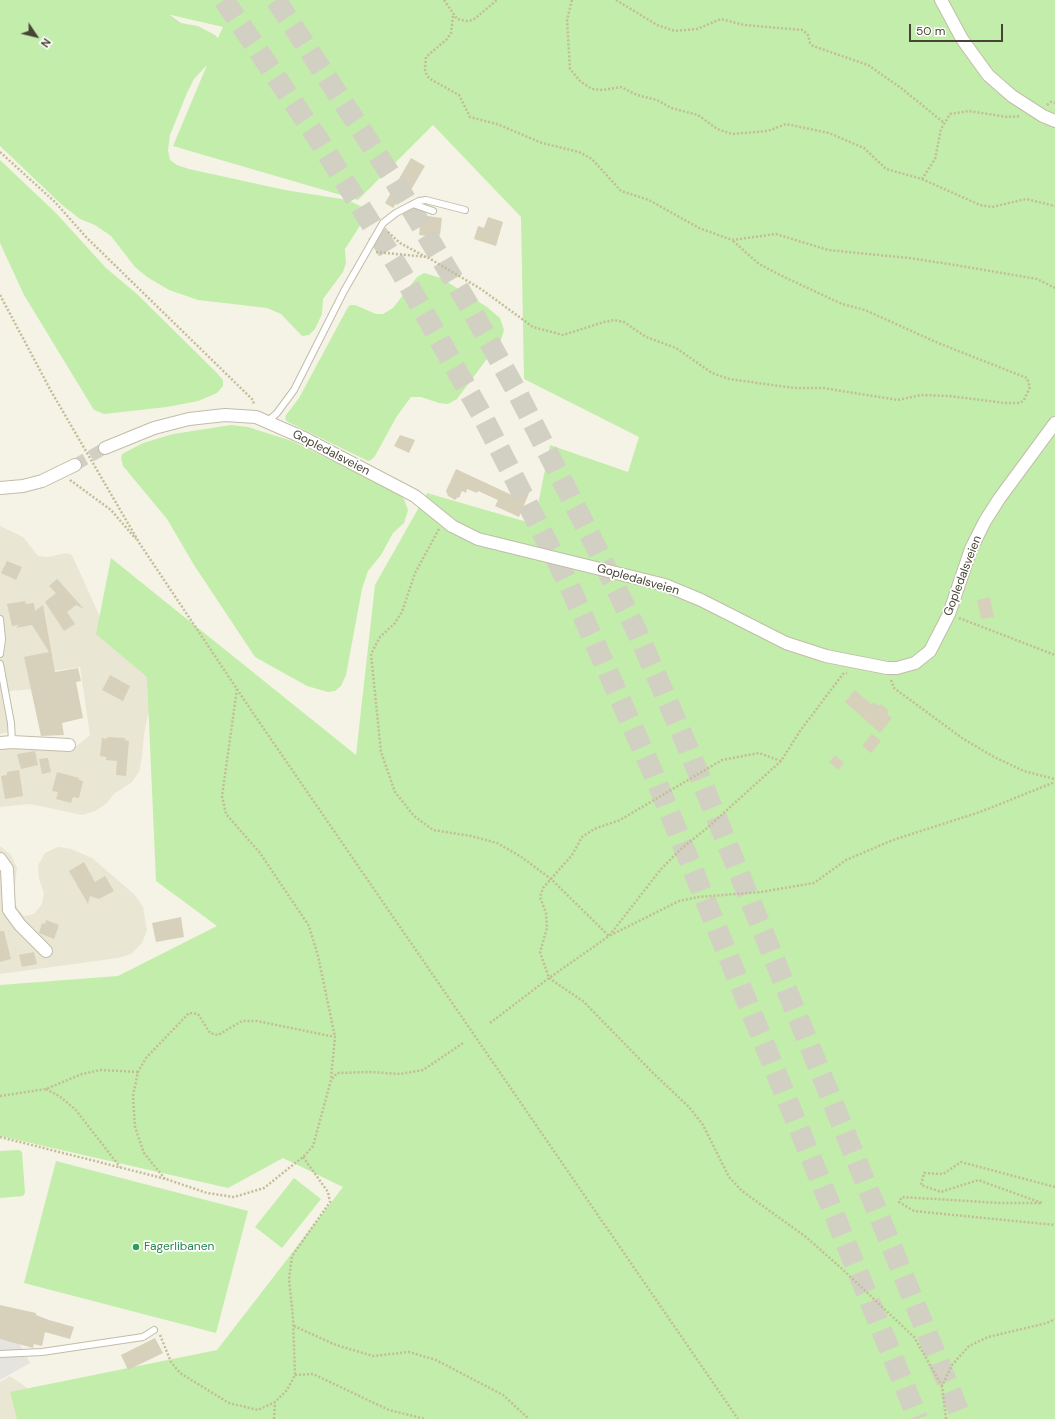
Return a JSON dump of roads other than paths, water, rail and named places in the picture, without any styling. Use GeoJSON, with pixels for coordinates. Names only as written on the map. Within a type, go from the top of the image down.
{"type":"FeatureCollection","features":[{"type":"Feature","properties":{"kind":"street"},"geometry":{"type":"LineString","coordinates":[[941,0],[962,39],[981,66],[999,85],[1038,113],[1055,121]]}},
{"type":"Feature","properties":{"kind":"street","name":"Gopledalsveien"},"geometry":{"type":"LineString","coordinates":[[105,448],[154,428],[189,419],[225,416],[262,420],[304,438],[415,496],[444,520],[460,530],[494,544],[634,576],[665,585],[701,600],[786,643],[826,656],[887,668],[897,668],[915,663],[924,658],[930,651],[949,614],[971,549],[985,521],[999,499],[1055,423]]}},
{"type":"Feature","properties":{"kind":"street"},"geometry":{"type":"LineString","coordinates":[[0,488],[23,486],[62,473],[75,466]]}},
{"type":"Feature","properties":{"kind":"street"},"geometry":{"type":"LineString","coordinates":[[6,742],[69,745]]}},
{"type":"Feature","properties":{"kind":"street"},"geometry":{"type":"LineString","coordinates":[[0,859],[7,869],[9,910],[20,925],[46,952]]}},
{"type":"Feature","properties":{"kind":"lane"},"geometry":{"type":"LineString","coordinates":[[262,420],[277,413],[294,390],[366,250],[383,223],[396,213],[413,204],[426,200],[465,210]]}},
{"type":"Feature","properties":{"kind":"lane"},"geometry":{"type":"LineString","coordinates":[[413,204],[433,211]]}},
{"type":"Feature","properties":{"kind":"lane"},"geometry":{"type":"LineString","coordinates":[[0,619],[2,639],[0,654]]}},
{"type":"Feature","properties":{"kind":"lane"},"geometry":{"type":"LineString","coordinates":[[0,664],[11,723],[6,742]]}},
{"type":"Feature","properties":{"kind":"lane"},"geometry":{"type":"LineString","coordinates":[[0,1354],[42,1352],[143,1337],[154,1330]]}},
{"type":"Feature","properties":{"kind":"tunnel"},"geometry":{"type":"LineString","coordinates":[[224,0],[320,142],[400,270],[483,417],[569,585],[654,775],[918,1419]]}},
{"type":"Feature","properties":{"kind":"tunnel"},"geometry":{"type":"LineString","coordinates":[[276,0],[394,180],[471,309],[517,392],[598,551],[639,636],[688,748],[962,1419]]}},
{"type":"Feature","properties":{"kind":"tunnel"},"geometry":{"type":"LineString","coordinates":[[75,465],[105,448]]}},
{"type":"Feature","properties":{"kind":"place","name":"Fagerlibanen"},"geometry":{"type":"Point","coordinates":[136,1247]}}]}
